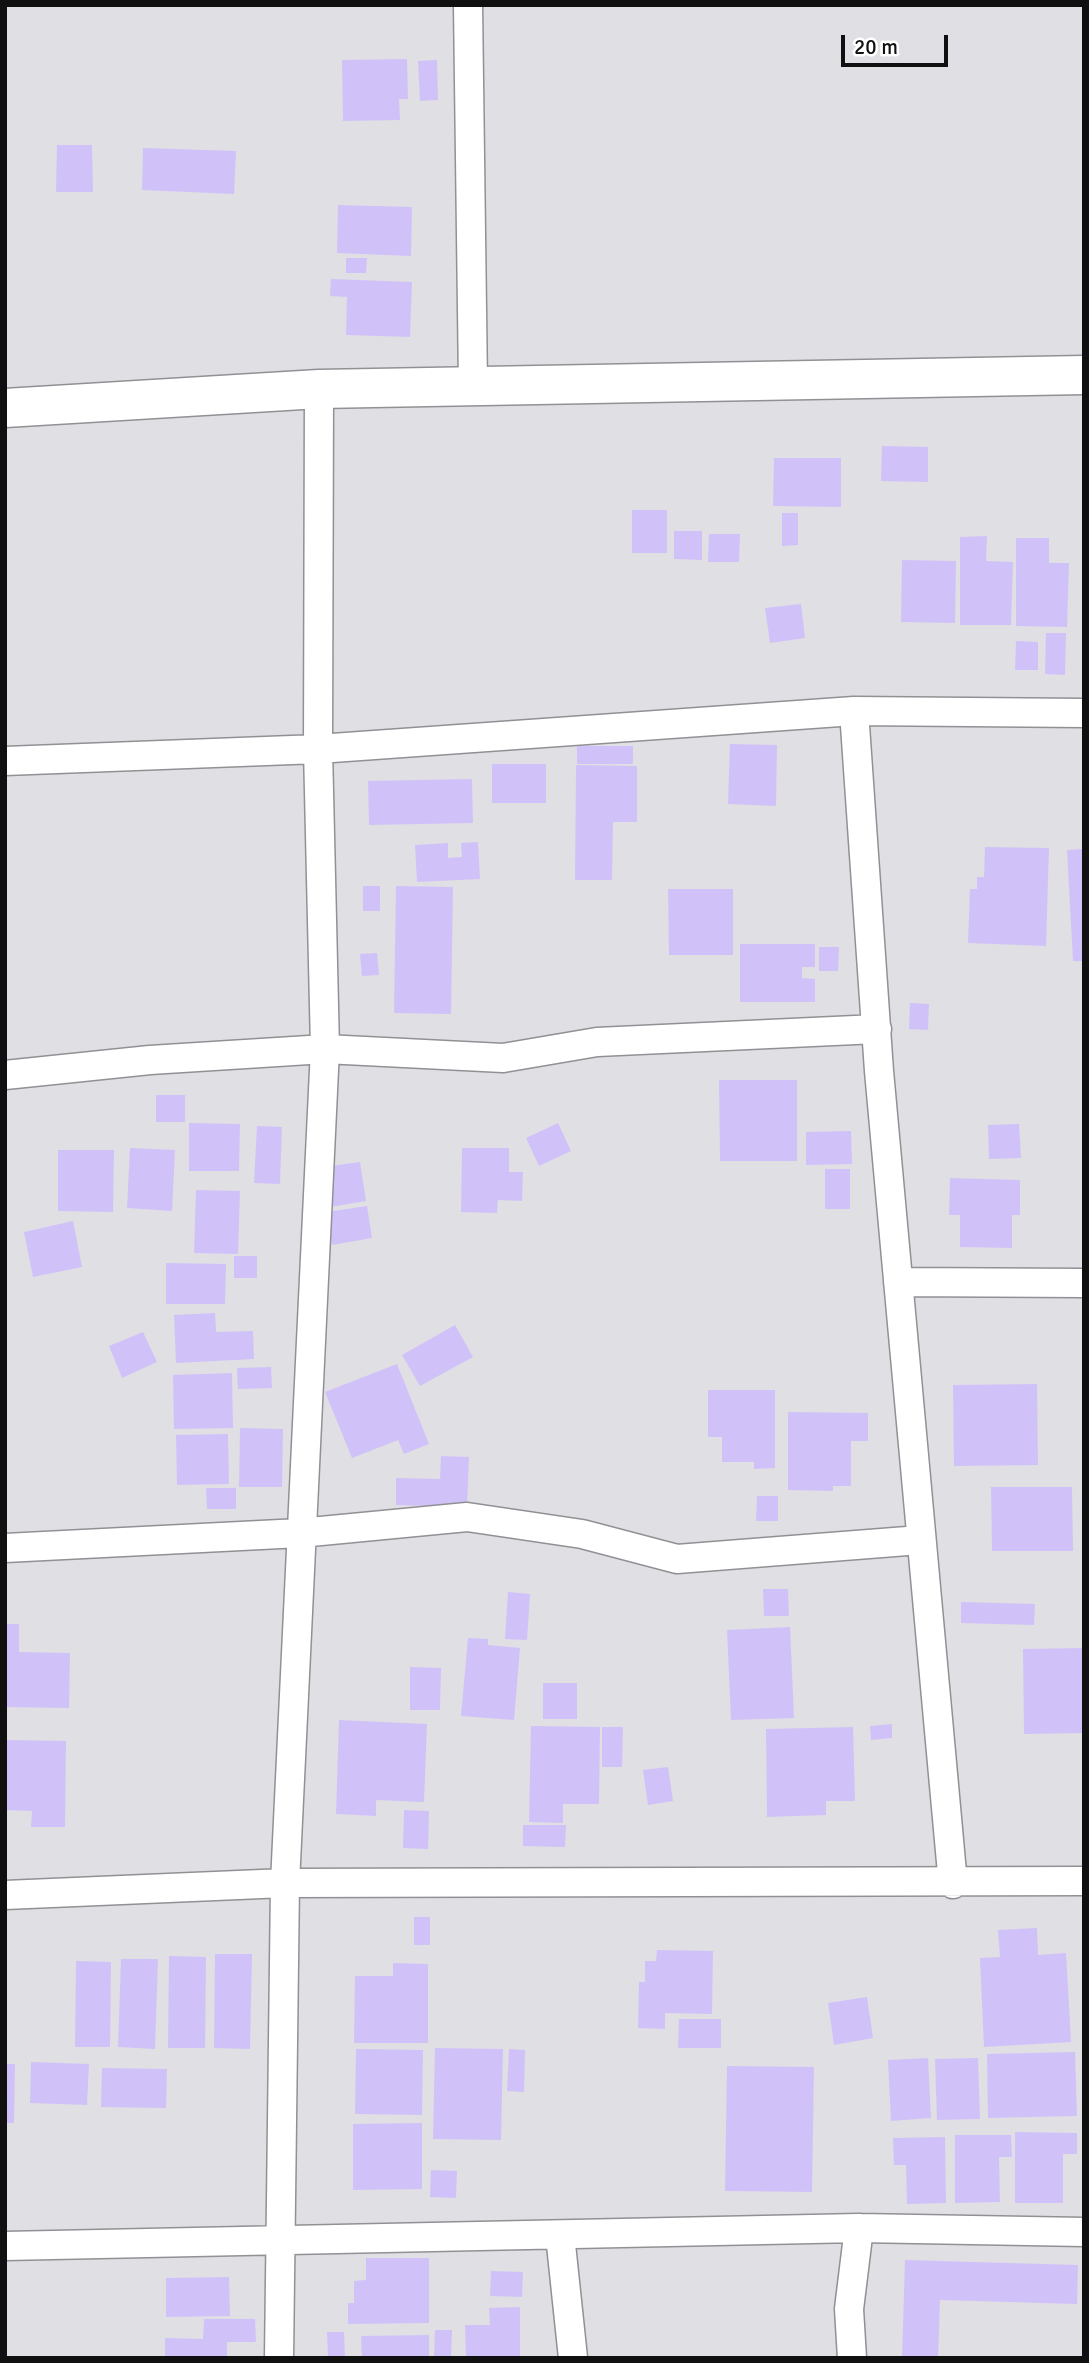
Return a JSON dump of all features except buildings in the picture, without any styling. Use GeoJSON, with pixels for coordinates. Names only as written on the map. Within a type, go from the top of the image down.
{"type":"FeatureCollection","features":[{"type":"Feature","properties":{"kind":"main road"},"geometry":{"type":"LineString","coordinates":[[5,408],[319,389],[1084,375]]}},
{"type":"Feature","properties":{"kind":"street"},"geometry":{"type":"LineString","coordinates":[[468,5],[473,386]]}},
{"type":"Feature","properties":{"kind":"street"},"geometry":{"type":"LineString","coordinates":[[279,2358],[285,1883],[325,1049],[318,749],[319,389]]}},
{"type":"Feature","properties":{"kind":"street"},"geometry":{"type":"LineString","coordinates":[[854,711],[898,1282],[953,1884]]}},
{"type":"Feature","properties":{"kind":"street"},"geometry":{"type":"LineString","coordinates":[[5,761],[318,749],[854,711],[1084,713]]}},
{"type":"Feature","properties":{"kind":"street"},"geometry":{"type":"LineString","coordinates":[[5,1075],[150,1060],[325,1049],[503,1058],[597,1042],[877,1029]]}},
{"type":"Feature","properties":{"kind":"street"},"geometry":{"type":"LineString","coordinates":[[898,1282],[1084,1283]]}},
{"type":"Feature","properties":{"kind":"street"},"geometry":{"type":"LineString","coordinates":[[5,1548],[300,1533],[467,1517],[582,1534],[677,1559],[920,1540]]}},
{"type":"Feature","properties":{"kind":"street"},"geometry":{"type":"LineString","coordinates":[[5,1895],[285,1883],[953,1884],[1084,1881]]}},
{"type":"Feature","properties":{"kind":"street"},"geometry":{"type":"LineString","coordinates":[[5,2246],[859,2228],[1084,2232]]}},
{"type":"Feature","properties":{"kind":"street"},"geometry":{"type":"LineString","coordinates":[[852,2358],[849,2309],[859,2228]]}},
{"type":"Feature","properties":{"kind":"street"},"geometry":{"type":"LineString","coordinates":[[560,2235],[573,2358]]}}]}
